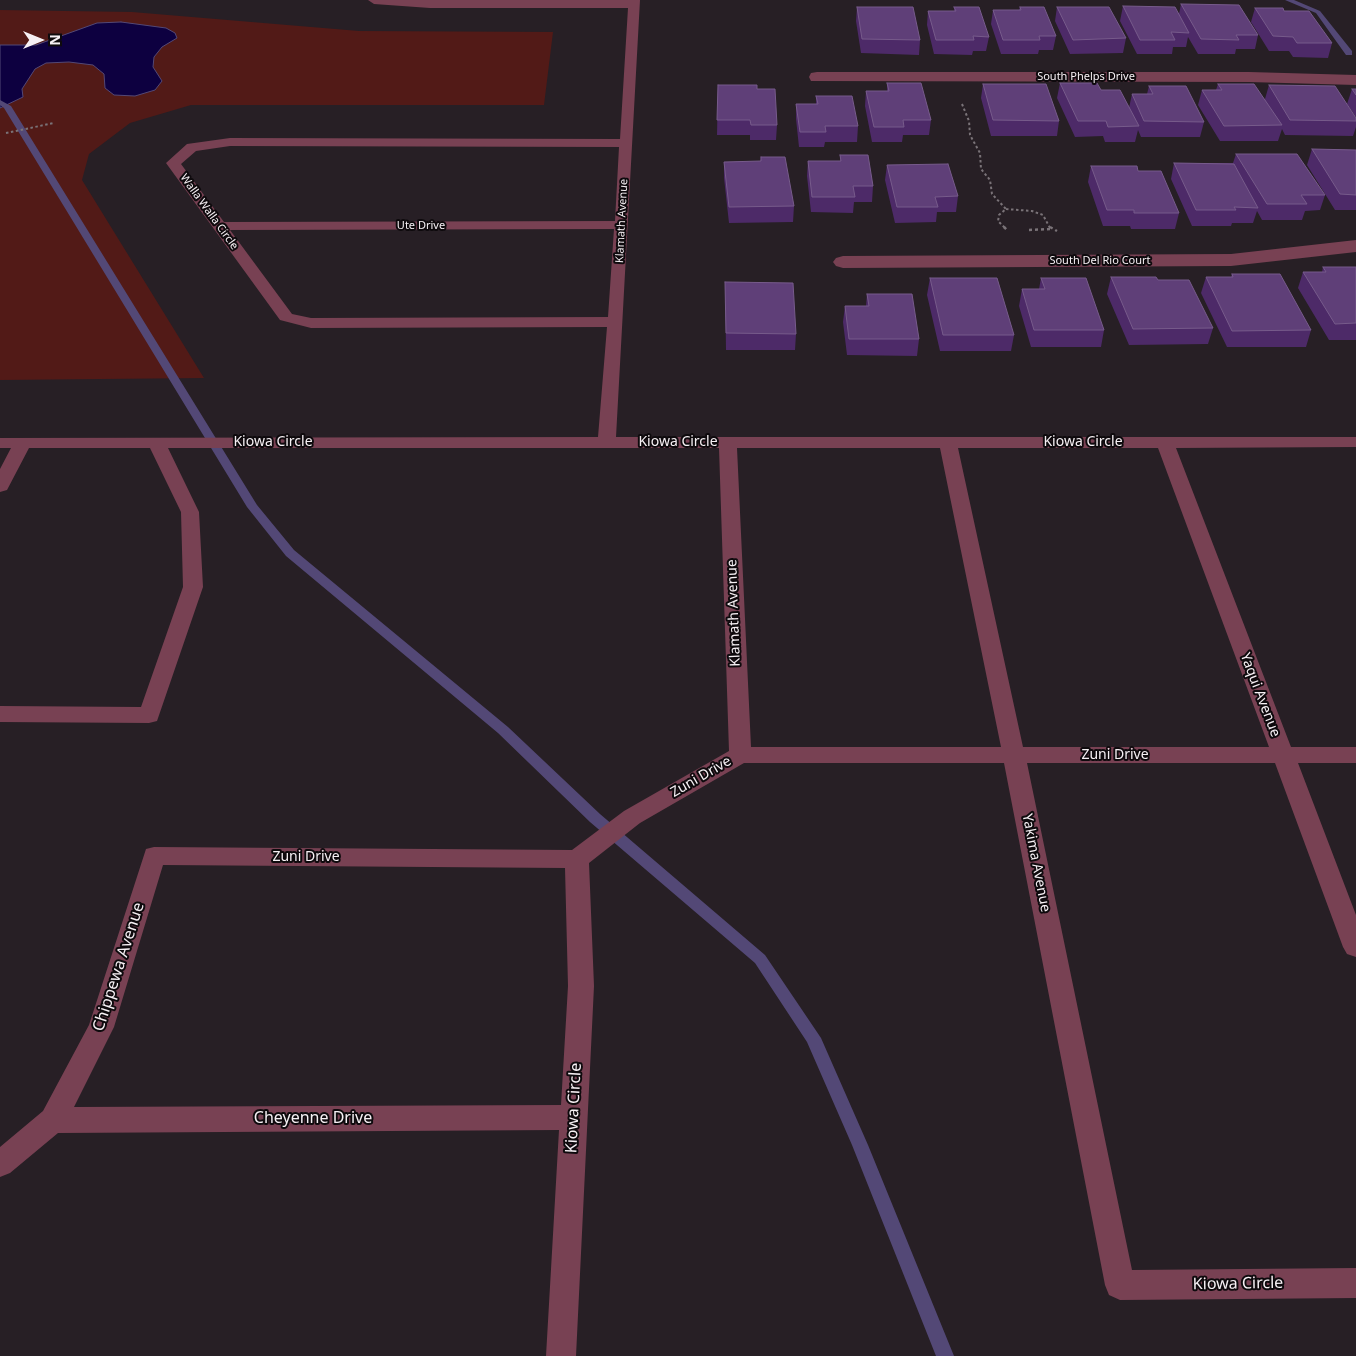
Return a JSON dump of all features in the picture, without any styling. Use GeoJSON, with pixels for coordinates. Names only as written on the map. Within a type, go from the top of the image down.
{"type":"FeatureCollection","features":[{"type":"Feature","properties":{"kind":"street","name":"South Phelps Drive"},"geometry":{"type":"LineString","coordinates":[[817,77],[1249,77],[1356,80]]}},
{"type":"Feature","properties":{"kind":"street","name":"South Del Rio Court"},"geometry":{"type":"LineString","coordinates":[[843,262],[1231,260],[1356,246]]}},
{"type":"Feature","properties":{"kind":"lane"},"geometry":{"type":"LineString","coordinates":[[374,0],[430,4],[634,2]]}},
{"type":"Feature","properties":{"kind":"lane","name":"Klamath Avenue"},"geometry":{"type":"LineString","coordinates":[[607,442],[622,225],[634,2]]}},
{"type":"Feature","properties":{"kind":"lane","name":"Walla Walla Circle"},"geometry":{"type":"LineString","coordinates":[[616,322],[311,323],[286,317],[173,163],[192,147],[230,142],[626,143]]}},
{"type":"Feature","properties":{"kind":"lane","name":"Ute Drive"},"geometry":{"type":"LineString","coordinates":[[219,226],[622,225]]}},
{"type":"Feature","properties":{"kind":"lane"},"geometry":{"type":"LineString","coordinates":[[0,714],[149,714],[193,587],[190,512],[156,442]]}},
{"type":"Feature","properties":{"kind":"lane","name":"Klamath Avenue"},"geometry":{"type":"LineString","coordinates":[[728,442],[740,755]]}},
{"type":"Feature","properties":{"kind":"lane","name":"Yakima Avenue"},"geometry":{"type":"LineString","coordinates":[[948,442],[1014,755],[1120,1285]]}},
{"type":"Feature","properties":{"kind":"lane","name":"Yaqui Avenue"},"geometry":{"type":"LineString","coordinates":[[1165,442],[1356,947]]}},
{"type":"Feature","properties":{"kind":"lane","name":"Kiowa Circle"},"geometry":{"type":"LineString","coordinates":[[0,443],[1356,442]]}},
{"type":"Feature","properties":{"kind":"lane"},"geometry":{"type":"LineString","coordinates":[[0,486],[23,443]]}},
{"type":"Feature","properties":{"kind":"lane","name":"Zuni Drive"},"geometry":{"type":"LineString","coordinates":[[154,856],[585,854],[632,816],[740,755],[1356,755]]}},
{"type":"Feature","properties":{"kind":"lane","name":"Kiowa Circle"},"geometry":{"type":"LineString","coordinates":[[561,1356],[581,986],[585,854]]}},
{"type":"Feature","properties":{"kind":"lane","name":"Chippewa Avenue"},"geometry":{"type":"LineString","coordinates":[[0,1164],[54,1120],[101,1027],[154,856]]}},
{"type":"Feature","properties":{"kind":"lane","name":"Cheyenne Drive"},"geometry":{"type":"LineString","coordinates":[[54,1120],[574,1117]]}},
{"type":"Feature","properties":{"kind":"lane","name":"Kiowa Circle"},"geometry":{"type":"LineString","coordinates":[[1120,1285],[1356,1283]]}},
{"type":"Feature","properties":{"kind":"path"},"geometry":{"type":"LineString","coordinates":[[928,77],[939,93],[961,103],[969,121],[970,135],[980,152],[979,162],[990,180],[992,194],[1006,209],[1032,211],[1044,215],[1051,229],[1071,236],[1088,247],[1093,261]]}},
{"type":"Feature","properties":{"kind":"path"},"geometry":{"type":"LineString","coordinates":[[6,133],[54,123]]}},
{"type":"Feature","properties":{"kind":"path"},"geometry":{"type":"LineString","coordinates":[[1006,209],[999,215],[998,222],[1013,235],[1019,261]]}},
{"type":"Feature","properties":{"kind":"shaded area"},"geometry":{"type":"Polygon","coordinates":[[[0,10],[132,12],[359,31],[553,32],[544,105],[191,105],[130,123],[89,154],[82,180],[204,378],[0,380],[0,10]]]}},
{"type":"Feature","properties":{"kind":"shaded area"},"geometry":{"type":"Polygon","coordinates":[[[121,22],[166,28],[175,33],[177,38],[162,47],[154,57],[153,67],[162,81],[155,90],[135,96],[114,95],[105,88],[104,74],[93,65],[69,62],[46,63],[35,69],[22,89],[23,97],[0,108],[0,45],[36,45],[97,23],[121,22]]]}},
{"type":"Feature","properties":{"kind":"building"},"geometry":{"type":"Polygon","coordinates":[[[1181,4],[1239,5],[1258,35],[1236,35],[1239,40],[1201,39],[1181,4]]]}},
{"type":"Feature","properties":{"kind":"building"},"geometry":{"type":"Polygon","coordinates":[[[1123,6],[1175,7],[1189,33],[1171,32],[1175,40],[1140,40],[1123,6]]]}},
{"type":"Feature","properties":{"kind":"building"},"geometry":{"type":"Polygon","coordinates":[[[857,7],[913,7],[920,40],[862,39],[857,7]]]}},
{"type":"Feature","properties":{"kind":"building"},"geometry":{"type":"Polygon","coordinates":[[[954,7],[979,7],[989,37],[973,36],[974,40],[936,40],[928,11],[956,11],[954,7]]]}},
{"type":"Feature","properties":{"kind":"building"},"geometry":{"type":"Polygon","coordinates":[[[1020,7],[1044,7],[1056,36],[1039,36],[1040,40],[1003,40],[993,10],[1021,10],[1020,7]]]}},
{"type":"Feature","properties":{"kind":"building"},"geometry":{"type":"Polygon","coordinates":[[[1057,7],[1109,7],[1126,38],[1073,40],[1057,7]]]}},
{"type":"Feature","properties":{"kind":"building"},"geometry":{"type":"Polygon","coordinates":[[[1255,8],[1283,8],[1284,11],[1309,11],[1332,43],[1297,43],[1293,37],[1273,36],[1255,8]]]}},
{"type":"Feature","properties":{"kind":"building"},"geometry":{"type":"Polygon","coordinates":[[[887,83],[921,83],[931,120],[903,120],[904,127],[874,127],[866,91],[889,91],[887,83]]]}},
{"type":"Feature","properties":{"kind":"building"},"geometry":{"type":"Polygon","coordinates":[[[1060,83],[1097,83],[1101,90],[1120,90],[1139,126],[1108,127],[1106,121],[1078,121],[1060,83]]]}},
{"type":"Feature","properties":{"kind":"building"},"geometry":{"type":"Polygon","coordinates":[[[983,84],[1046,84],[1059,121],[993,120],[983,84]]]}},
{"type":"Feature","properties":{"kind":"building"},"geometry":{"type":"Polygon","coordinates":[[[1218,84],[1254,84],[1282,125],[1224,126],[1202,90],[1222,90],[1218,84]]]}},
{"type":"Feature","properties":{"kind":"building"},"geometry":{"type":"Polygon","coordinates":[[[718,85],[757,85],[757,89],[775,89],[777,125],[751,125],[750,120],[717,120],[718,85]]]}},
{"type":"Feature","properties":{"kind":"building"},"geometry":{"type":"Polygon","coordinates":[[[1269,85],[1335,86],[1356,118],[1356,121],[1290,120],[1269,85]]]}},
{"type":"Feature","properties":{"kind":"building"},"geometry":{"type":"Polygon","coordinates":[[[1149,86],[1186,86],[1204,122],[1144,121],[1132,94],[1153,94],[1149,86]]]}},
{"type":"Feature","properties":{"kind":"building"},"geometry":{"type":"Polygon","coordinates":[[[816,96],[852,96],[858,126],[825,126],[826,132],[800,132],[796,104],[818,104],[816,96]]]}},
{"type":"Feature","properties":{"kind":"building"},"geometry":{"type":"Polygon","coordinates":[[[1312,149],[1356,150],[1356,195],[1340,194],[1312,149]]]}},
{"type":"Feature","properties":{"kind":"building"},"geometry":{"type":"Polygon","coordinates":[[[1236,154],[1297,154],[1325,195],[1301,195],[1307,204],[1267,204],[1236,154]]]}},
{"type":"Feature","properties":{"kind":"building"},"geometry":{"type":"Polygon","coordinates":[[[840,155],[868,155],[873,186],[853,186],[855,197],[812,197],[808,161],[841,161],[840,155]]]}},
{"type":"Feature","properties":{"kind":"building"},"geometry":{"type":"Polygon","coordinates":[[[761,157],[785,157],[794,206],[729,207],[724,162],[761,161],[761,157]]]}},
{"type":"Feature","properties":{"kind":"building"},"geometry":{"type":"Polygon","coordinates":[[[1174,163],[1234,164],[1258,208],[1234,207],[1236,210],[1196,210],[1174,163]]]}},
{"type":"Feature","properties":{"kind":"building"},"geometry":{"type":"Polygon","coordinates":[[[948,164],[958,196],[935,197],[938,207],[897,207],[887,165],[948,164]]]}},
{"type":"Feature","properties":{"kind":"building"},"geometry":{"type":"Polygon","coordinates":[[[1091,166],[1137,166],[1138,171],[1161,171],[1179,213],[1134,213],[1134,210],[1107,210],[1091,166]]]}},
{"type":"Feature","properties":{"kind":"building"},"geometry":{"type":"Polygon","coordinates":[[[1323,267],[1356,267],[1356,323],[1335,324],[1303,272],[1326,272],[1323,267]]]}},
{"type":"Feature","properties":{"kind":"building"},"geometry":{"type":"Polygon","coordinates":[[[1232,274],[1280,274],[1311,330],[1232,331],[1206,277],[1233,277],[1232,274]]]}},
{"type":"Feature","properties":{"kind":"building"},"geometry":{"type":"Polygon","coordinates":[[[1111,277],[1156,277],[1158,280],[1189,280],[1213,328],[1133,329],[1111,277]]]}},
{"type":"Feature","properties":{"kind":"building"},"geometry":{"type":"Polygon","coordinates":[[[930,278],[997,278],[1014,335],[943,335],[930,278]]]}},
{"type":"Feature","properties":{"kind":"building"},"geometry":{"type":"Polygon","coordinates":[[[1041,278],[1086,278],[1104,330],[1034,330],[1022,289],[1045,289],[1041,278]]]}},
{"type":"Feature","properties":{"kind":"building"},"geometry":{"type":"Polygon","coordinates":[[[725,282],[793,283],[796,334],[726,333],[725,282]]]}},
{"type":"Feature","properties":{"kind":"building"},"geometry":{"type":"Polygon","coordinates":[[[867,294],[912,294],[919,339],[849,339],[845,306],[869,306],[867,294]]]}},
{"type":"Feature","properties":{"kind":"waterway"},"geometry":{"type":"LineString","coordinates":[[1288,0],[1318,12],[1349,53]]}},
{"type":"Feature","properties":{"kind":"waterway"},"geometry":{"type":"LineString","coordinates":[[0,102],[7,106],[253,507],[290,553],[503,730],[595,818],[760,959],[813,1038],[860,1145],[945,1356]]}}]}
